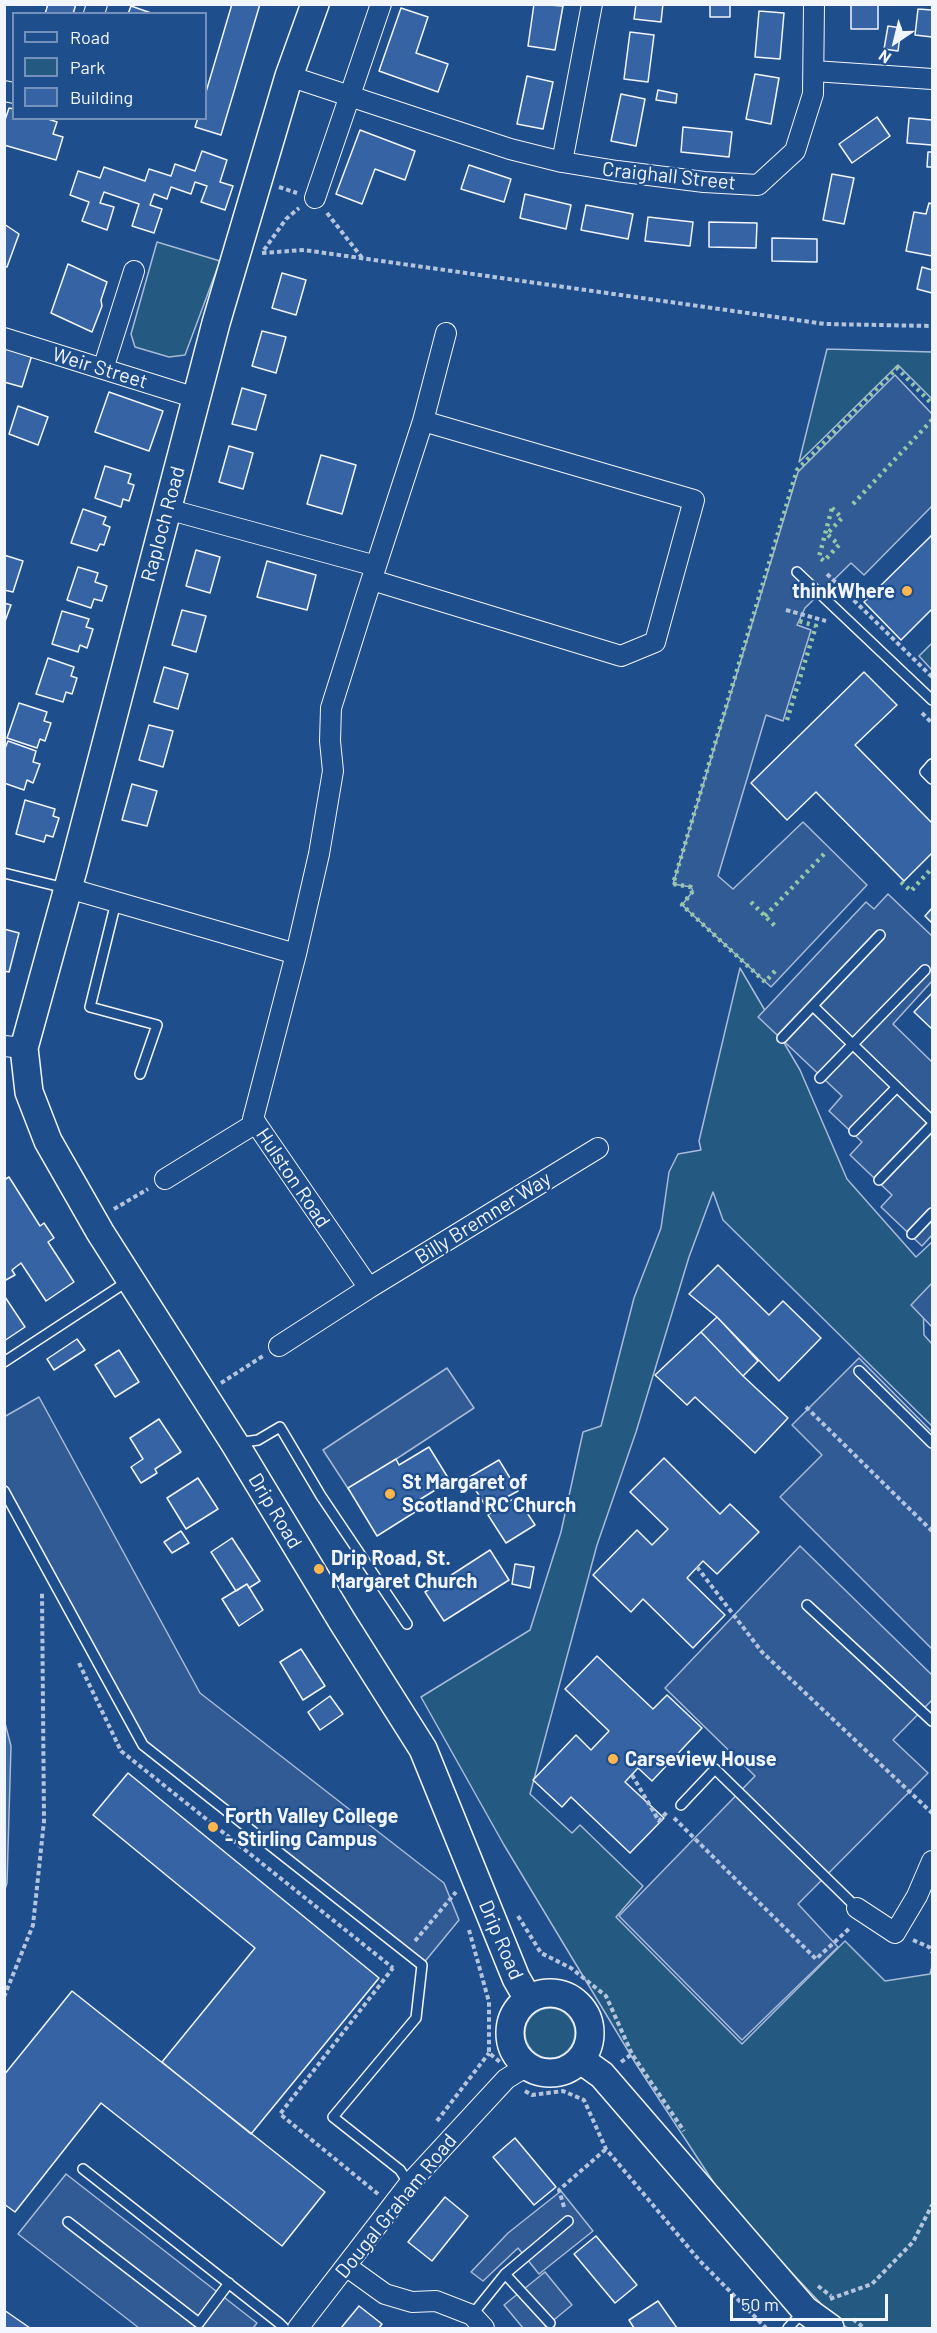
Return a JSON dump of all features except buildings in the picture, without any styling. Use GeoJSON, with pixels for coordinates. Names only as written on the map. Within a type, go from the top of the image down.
{"type":"FeatureCollection","features":[{"type":"Feature","properties":{"kind":"street","name":"Raploch Road"},"geometry":{"type":"LineString","coordinates":[[14,1047],[68,888],[196,398],[250,250],[258,181],[315,4]]}},
{"type":"Feature","properties":{"kind":"street"},"geometry":{"type":"LineString","coordinates":[[315,198],[381,4]]}},
{"type":"Feature","properties":{"kind":"street"},"geometry":{"type":"LineString","coordinates":[[562,162],[592,4]]}},
{"type":"Feature","properties":{"kind":"street","name":"Craighall Street"},"geometry":{"type":"LineString","coordinates":[[290,76],[510,149],[562,162],[705,183],[758,185],[795,151],[813,94],[814,4]]}},
{"type":"Feature","properties":{"kind":"street"},"geometry":{"type":"LineString","coordinates":[[814,71],[933,79]]}},
{"type":"Feature","properties":{"kind":"street"},"geometry":{"type":"LineString","coordinates":[[103,369],[134,271]]}},
{"type":"Feature","properties":{"kind":"street","name":"Hulston Road"},"geometry":{"type":"LineString","coordinates":[[369,1288],[253,1119],[296,954],[319,854],[333,771],[330,741],[331,708],[423,422],[446,333]]}},
{"type":"Feature","properties":{"kind":"street","name":"Weir Street"},"geometry":{"type":"LineString","coordinates":[[4,338],[196,398]]}},
{"type":"Feature","properties":{"kind":"street"},"geometry":{"type":"LineString","coordinates":[[167,509],[374,573],[621,656],[655,642],[694,500],[423,422]]}},
{"type":"Feature","properties":{"kind":"street"},"geometry":{"type":"LineString","coordinates":[[68,888],[296,954]]}},
{"type":"Feature","properties":{"kind":"street","name":"Drip Road"},"geometry":{"type":"LineString","coordinates":[[14,1047],[48,1142],[94,1221],[423,1749],[516,1978],[528,1999]]}},
{"type":"Feature","properties":{"kind":"street"},"geometry":{"type":"LineString","coordinates":[[165,1179],[256,1124]]}},
{"type":"Feature","properties":{"kind":"street","name":"Billy Bremner Way"},"geometry":{"type":"LineString","coordinates":[[279,1347],[369,1288],[598,1148]]}},
{"type":"Feature","properties":{"kind":"street"},"geometry":{"type":"LineString","coordinates":[[861,1911],[895,1933],[917,1896],[933,1861]]}},
{"type":"Feature","properties":{"kind":"street","name":"Drip Road"},"geometry":{"type":"LineString","coordinates":[[517,2072],[510,2032],[512,2019],[528,1999],[540,1994],[553,1993],[565,1996],[576,2002],[585,2012],[590,2024],[589,2043],[581,2060]]}},
{"type":"Feature","properties":{"kind":"street"},"geometry":{"type":"LineString","coordinates":[[517,2072],[549,2074],[561,2072],[581,2060],[602,2075],[800,2305],[830,2328]]}},
{"type":"Feature","properties":{"kind":"street","name":"Dougal Graham Road"},"geometry":{"type":"LineString","coordinates":[[298,2328],[409,2184],[517,2072]]}},
{"type":"Feature","properties":{"kind":"street"},"geometry":{"type":"LineString","coordinates":[[346,2266],[385,2294],[411,2302],[436,2301],[478,2322]]}},
{"type":"Feature","properties":{"kind":"lane"},"geometry":{"type":"LineString","coordinates":[[797,572],[933,700]]}},
{"type":"Feature","properties":{"kind":"lane"},"geometry":{"type":"LineString","coordinates":[[933,764],[925,772],[933,779]]}},
{"type":"Feature","properties":{"kind":"lane"},"geometry":{"type":"LineString","coordinates":[[4,873],[68,888]]}},
{"type":"Feature","properties":{"kind":"lane"},"geometry":{"type":"LineString","coordinates":[[116,902],[90,1007],[157,1026],[140,1074]]}},
{"type":"Feature","properties":{"kind":"lane"},"geometry":{"type":"LineString","coordinates":[[782,1038],[880,935]]}},
{"type":"Feature","properties":{"kind":"lane"},"geometry":{"type":"LineString","coordinates":[[820,1078],[925,970]]}},
{"type":"Feature","properties":{"kind":"lane"},"geometry":{"type":"LineString","coordinates":[[813,1006],[933,1123],[879,1180]]}},
{"type":"Feature","properties":{"kind":"lane"},"geometry":{"type":"LineString","coordinates":[[854,1131],[897,1087]]}},
{"type":"Feature","properties":{"kind":"lane"},"geometry":{"type":"LineString","coordinates":[[912,1234],[933,1213]]}},
{"type":"Feature","properties":{"kind":"lane"},"geometry":{"type":"LineString","coordinates":[[4,1362],[130,1279]]}},
{"type":"Feature","properties":{"kind":"lane"},"geometry":{"type":"LineString","coordinates":[[859,1371],[933,1443]]}},
{"type":"Feature","properties":{"kind":"lane"},"geometry":{"type":"LineString","coordinates":[[235,1444],[258,1440],[280,1427],[321,1496],[407,1624]]}},
{"type":"Feature","properties":{"kind":"lane"},"geometry":{"type":"LineString","coordinates":[[4,1491],[143,1744],[422,1965],[416,2018],[333,2117],[400,2170],[409,2184]]}},
{"type":"Feature","properties":{"kind":"lane"},"geometry":{"type":"LineString","coordinates":[[807,1605],[933,1721]]}},
{"type":"Feature","properties":{"kind":"lane"},"geometry":{"type":"LineString","coordinates":[[681,1805],[715,1770],[861,1911]]}},
{"type":"Feature","properties":{"kind":"lane"},"geometry":{"type":"LineString","coordinates":[[84,2169],[284,2328]]}},
{"type":"Feature","properties":{"kind":"lane"},"geometry":{"type":"LineString","coordinates":[[478,2322],[505,2274],[568,2221]]}},
{"type":"Feature","properties":{"kind":"lane"},"geometry":{"type":"LineString","coordinates":[[68,2222],[199,2323],[229,2283]]}},
{"type":"Feature","properties":{"kind":"lane"},"geometry":{"type":"LineString","coordinates":[[505,2274],[550,2323]]}},
{"type":"Feature","properties":{"kind":"path"},"geometry":{"type":"LineString","coordinates":[[258,181],[315,198],[364,259]]}},
{"type":"Feature","properties":{"kind":"path"},"geometry":{"type":"LineString","coordinates":[[250,250],[315,198]]}},
{"type":"Feature","properties":{"kind":"path"},"geometry":{"type":"LineString","coordinates":[[250,250],[304,250],[825,324],[933,326]]}},
{"type":"Feature","properties":{"kind":"path"},"geometry":{"type":"LineString","coordinates":[[827,574],[933,677]]}},
{"type":"Feature","properties":{"kind":"path"},"geometry":{"type":"LineString","coordinates":[[786,610],[825,620],[833,628]]}},
{"type":"Feature","properties":{"kind":"path"},"geometry":{"type":"LineString","coordinates":[[916,707],[933,723]]}},
{"type":"Feature","properties":{"kind":"path"},"geometry":{"type":"LineString","coordinates":[[94,1221],[165,1179]]}},
{"type":"Feature","properties":{"kind":"path"},"geometry":{"type":"LineString","coordinates":[[203,1394],[279,1347]]}},
{"type":"Feature","properties":{"kind":"path"},"geometry":{"type":"LineString","coordinates":[[806,1407],[933,1531]]}},
{"type":"Feature","properties":{"kind":"path"},"geometry":{"type":"LineString","coordinates":[[697,1567],[762,1652],[933,1813]]}},
{"type":"Feature","properties":{"kind":"path"},"geometry":{"type":"LineString","coordinates":[[4,1997],[33,1925],[44,1821],[42,1587]]}},
{"type":"Feature","properties":{"kind":"path"},"geometry":{"type":"LineString","coordinates":[[632,1775],[659,1821],[667,1812],[816,1959],[861,1911]]}},
{"type":"Feature","properties":{"kind":"path"},"geometry":{"type":"LineString","coordinates":[[380,2195],[280,2114],[456,1891],[459,1897]]}},
{"type":"Feature","properties":{"kind":"path"},"geometry":{"type":"LineString","coordinates":[[518,1915],[541,1953],[571,1968],[606,1996],[632,2054],[685,2132]]}},
{"type":"Feature","properties":{"kind":"path"},"geometry":{"type":"LineString","coordinates":[[467,1924],[489,2002],[489,2053],[517,2072],[532,2095],[563,2091],[584,2100],[606,2149],[699,2260],[766,2328]]}},
{"type":"Feature","properties":{"kind":"path"},"geometry":{"type":"LineString","coordinates":[[568,2221],[559,2190],[606,2149]]}},
{"type":"Feature","properties":{"kind":"path"},"geometry":{"type":"LineString","coordinates":[[800,2305],[833,2298],[872,2284],[913,2242],[933,2205]]}},
{"type":"Feature","properties":{"kind":"path"},"geometry":{"type":"LineString","coordinates":[[800,2305],[833,2298]]}},
{"type":"Feature","properties":{"kind":"green space"},"geometry":{"type":"Polygon","coordinates":[[[157,242],[220,261],[185,355],[169,357],[135,347],[131,334],[157,242]]]}},
{"type":"Feature","properties":{"kind":"green space"},"geometry":{"type":"Polygon","coordinates":[[[827,349],[932,352],[932,399],[898,365],[799,462],[827,349]]]}},
{"type":"Feature","properties":{"kind":"green space"},"geometry":{"type":"Polygon","coordinates":[[[932,643],[932,670],[919,656],[932,643]]]}},
{"type":"Feature","properties":{"kind":"green space"},"geometry":{"type":"Polygon","coordinates":[[[740,968],[800,1070],[847,1179],[916,1257],[932,1242],[932,1291],[923,1300],[924,1335],[932,1344],[932,1426],[723,1220],[713,1192],[689,1257],[636,1432],[597,1545],[530,1794],[572,1833],[580,1825],[643,1886],[616,1917],[742,2044],[845,1941],[885,1981],[930,1974],[932,1966],[932,2328],[848,2328],[840,2324],[729,2206],[636,2064],[504,1845],[421,1697],[530,1630],[561,1532],[583,1432],[601,1426],[634,1298],[661,1228],[669,1172],[678,1154],[701,1150],[699,1141],[740,968]]]}},
{"type":"Feature","properties":{"kind":"green space"},"geometry":{"type":"Polygon","coordinates":[[[550,2008],[559,2010],[570,2019],[575,2033],[573,2042],[564,2053],[550,2058],[541,2056],[530,2047],[525,2033],[527,2024],[536,2013],[550,2008]]]}},
{"type":"Feature","properties":{"kind":"shaded area"},"geometry":{"type":"Polygon","coordinates":[[[895,375],[932,414],[932,506],[864,575],[851,563],[805,608],[797,625],[811,630],[783,721],[766,715],[718,876],[733,889],[803,822],[867,885],[771,987],[682,905],[693,891],[691,887],[673,884],[798,472],[895,375]]]}},
{"type":"Feature","properties":{"kind":"shaded area"},"geometry":{"type":"Polygon","coordinates":[[[888,894],[932,936],[932,981],[893,1024],[932,1062],[932,1235],[922,1246],[881,1207],[892,1195],[850,1155],[862,1142],[829,1111],[842,1096],[758,1017],[866,902],[874,909],[888,894]]]}},
{"type":"Feature","properties":{"kind":"shaded area"},"geometry":{"type":"Polygon","coordinates":[[[932,1283],[932,1327],[911,1305],[932,1283]]]}},
{"type":"Feature","properties":{"kind":"shaded area"},"geometry":{"type":"Polygon","coordinates":[[[859,1358],[932,1432],[932,1649],[780,1497],[822,1455],[792,1425],[859,1358]]]}},
{"type":"Feature","properties":{"kind":"shaded area"},"geometry":{"type":"Polygon","coordinates":[[[447,1368],[474,1408],[349,1490],[323,1450],[447,1368]]]}},
{"type":"Feature","properties":{"kind":"shaded area"},"geometry":{"type":"Polygon","coordinates":[[[39,1397],[200,1693],[444,1883],[459,1920],[422,1965],[143,1745],[5,1491],[4,1417],[39,1397]]]}},
{"type":"Feature","properties":{"kind":"shaded area"},"geometry":{"type":"Polygon","coordinates":[[[800,1546],[932,1675],[932,1700],[893,1740],[928,1773],[798,1904],[838,1947],[742,2040],[619,1916],[755,1776],[665,1688],[800,1546]]]}},
{"type":"Feature","properties":{"kind":"shaded area"},"geometry":{"type":"Polygon","coordinates":[[[5,1723],[11,1746],[5,1889],[5,1723]]]}},
{"type":"Feature","properties":{"kind":"shaded area"},"geometry":{"type":"Polygon","coordinates":[[[66,2174],[257,2323],[253,2328],[139,2328],[18,2234],[66,2174]]]}},
{"type":"Feature","properties":{"kind":"shaded area"},"geometry":{"type":"Polygon","coordinates":[[[561,2191],[593,2231],[539,2274],[518,2248],[483,2281],[471,2272],[508,2233],[561,2191]]]}},
{"type":"Feature","properties":{"kind":"shaded area"},"geometry":{"type":"Polygon","coordinates":[[[545,2272],[572,2305],[544,2328],[523,2328],[504,2305],[545,2272]]]}},
{"type":"Feature","properties":{"kind":"hedge"},"geometry":{"type":"LineString","coordinates":[[775,971],[765,982],[682,905],[693,891],[691,887],[673,884],[797,470],[897,368],[932,404]]}},
{"type":"Feature","properties":{"kind":"hedge"},"geometry":{"type":"LineString","coordinates":[[853,504],[932,420]]}},
{"type":"Feature","properties":{"kind":"hedge"},"geometry":{"type":"LineString","coordinates":[[832,508],[842,518],[827,534],[839,545],[824,561],[819,557],[832,508]]}},
{"type":"Feature","properties":{"kind":"hedge"},"geometry":{"type":"LineString","coordinates":[[787,720],[816,626],[799,621]]}},
{"type":"Feature","properties":{"kind":"hedge"},"geometry":{"type":"LineString","coordinates":[[765,916],[826,852]]}},
{"type":"Feature","properties":{"kind":"hedge"},"geometry":{"type":"LineString","coordinates":[[901,882],[911,891],[932,868]]}},
{"type":"Feature","properties":{"kind":"hedge"},"geometry":{"type":"LineString","coordinates":[[751,902],[776,927]]}},
{"type":"Feature","properties":{"kind":"place","name":"thinkWhere"},"geometry":{"type":"Point","coordinates":[907,591]}},
{"type":"Feature","properties":{"kind":"place","name":"St Margaret of Scotland RC Church"},"geometry":{"type":"Point","coordinates":[390,1494]}},
{"type":"Feature","properties":{"kind":"place","name":"Drip Road, St. Margaret Church"},"geometry":{"type":"Point","coordinates":[319,1569]}},
{"type":"Feature","properties":{"kind":"place","name":"Carseview House"},"geometry":{"type":"Point","coordinates":[613,1759]}},
{"type":"Feature","properties":{"kind":"place","name":"Forth Valley College - Stirling Campus"},"geometry":{"type":"Point","coordinates":[213,1827]}}]}
